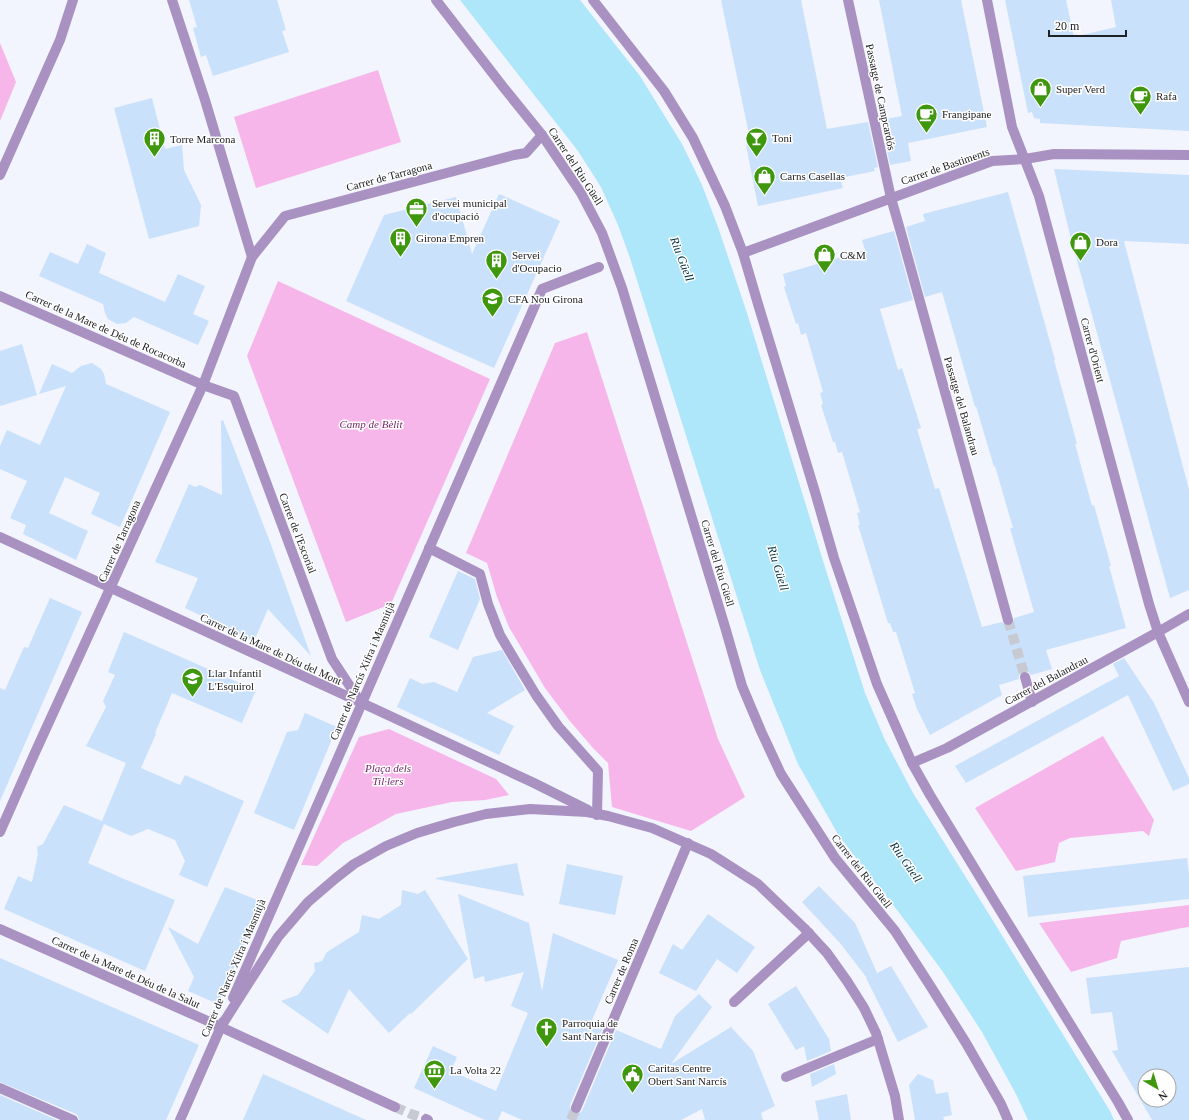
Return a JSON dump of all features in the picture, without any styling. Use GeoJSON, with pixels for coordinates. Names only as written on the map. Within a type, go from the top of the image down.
{"type":"FeatureCollection","features":[{"type":"Feature","properties":{"kind":"street"},"geometry":{"type":"LineString","coordinates":[[0,175],[60,40],[73,0]]}},
{"type":"Feature","properties":{"kind":"street"},"geometry":{"type":"LineString","coordinates":[[172,0],[205,100],[252,257]]}},
{"type":"Feature","properties":{"kind":"street","name":"Carrer del Riu Güell"},"geometry":{"type":"LineString","coordinates":[[436,0],[542,135],[581,193],[602,233],[622,288],[726,627],[742,686],[761,732],[781,774],[834,858],[899,938],[966,1043],[1001,1104],[1008,1120]]}},
{"type":"Feature","properties":{"kind":"street"},"geometry":{"type":"LineString","coordinates":[[593,0],[664,91],[693,138],[725,206],[743,253],[834,558],[877,684],[912,763],[1128,1120]]}},
{"type":"Feature","properties":{"kind":"street","name":"Passatge de Campcardós"},"geometry":{"type":"LineString","coordinates":[[848,0],[890,198]]}},
{"type":"Feature","properties":{"kind":"street","name":"Carrer d'Orient"},"geometry":{"type":"LineString","coordinates":[[987,0],[1012,127],[1039,196],[1158,632],[1189,702]]}},
{"type":"Feature","properties":{"kind":"street","name":"Carrer de Tarragona"},"geometry":{"type":"LineString","coordinates":[[0,832],[203,385],[252,257],[285,216],[514,155],[526,154],[542,135]]}},
{"type":"Feature","properties":{"kind":"street","name":"Carrer de Bastiments"},"geometry":{"type":"LineString","coordinates":[[743,253],[992,161],[1025,159],[1054,154],[1189,155]]}},
{"type":"Feature","properties":{"kind":"street","name":"Passatge del Balandrau"},"geometry":{"type":"LineString","coordinates":[[890,198],[1008,620]]}},
{"type":"Feature","properties":{"kind":"street","name":"Carrer de Narcís Xifra i Masmitjà"},"geometry":{"type":"LineString","coordinates":[[180,1120],[542,289],[599,267]]}},
{"type":"Feature","properties":{"kind":"street","name":"Carrer de la Mare de Déu de Rocacorba"},"geometry":{"type":"LineString","coordinates":[[0,296],[203,385]]}},
{"type":"Feature","properties":{"kind":"street","name":"Carrer de l'Escorial"},"geometry":{"type":"LineString","coordinates":[[203,385],[234,396],[332,659],[362,703]]}},
{"type":"Feature","properties":{"kind":"street","name":"Carrer de la Mare de Déu del Mont"},"geometry":{"type":"LineString","coordinates":[[0,537],[362,703],[597,814]]}},
{"type":"Feature","properties":{"kind":"street"},"geometry":{"type":"LineString","coordinates":[[429,548],[480,574],[488,604],[500,635],[516,662],[536,695],[558,726],[598,771],[597,814]]}},
{"type":"Feature","properties":{"kind":"street","name":"Carrer del Balandrau"},"geometry":{"type":"LineString","coordinates":[[912,763],[947,748],[1189,614]]}},
{"type":"Feature","properties":{"kind":"street"},"geometry":{"type":"LineString","coordinates":[[1025,677],[1032,702]]}},
{"type":"Feature","properties":{"kind":"street"},"geometry":{"type":"LineString","coordinates":[[220,1028],[278,937],[308,902],[354,864],[386,846],[417,833],[486,814],[530,809],[587,812],[652,828],[711,854],[758,884],[809,933],[827,953],[864,1008],[878,1038],[895,1096],[899,1120]]}},
{"type":"Feature","properties":{"kind":"street","name":"Carrer de Roma"},"geometry":{"type":"LineString","coordinates":[[576,1108],[688,844]]}},
{"type":"Feature","properties":{"kind":"street","name":"Carrer de la Mare de Déu de la Salut"},"geometry":{"type":"LineString","coordinates":[[0,929],[395,1107]]}},
{"type":"Feature","properties":{"kind":"street"},"geometry":{"type":"LineString","coordinates":[[734,1002],[809,933]]}},
{"type":"Feature","properties":{"kind":"street"},"geometry":{"type":"LineString","coordinates":[[786,1077],[878,1038]]}},
{"type":"Feature","properties":{"kind":"street"},"geometry":{"type":"LineString","coordinates":[[0,1088],[73,1120]]}},
{"type":"Feature","properties":{"kind":"green space"},"geometry":{"type":"Polygon","coordinates":[[[0,43],[16,82],[0,121],[0,43]]]}},
{"type":"Feature","properties":{"kind":"green space"},"geometry":{"type":"Polygon","coordinates":[[[378,70],[401,142],[256,188],[234,117],[378,70]]]}},
{"type":"Feature","properties":{"kind":"green space","name":"Camp de Bèlit"},"geometry":{"type":"Polygon","coordinates":[[[278,281],[490,379],[391,604],[346,622],[247,356],[278,281]]]}},
{"type":"Feature","properties":{"kind":"green space"},"geometry":{"type":"Polygon","coordinates":[[[587,332],[718,739],[745,797],[691,831],[612,807],[608,763],[569,720],[545,688],[509,627],[497,597],[487,563],[466,553],[555,343],[587,332]]]}},
{"type":"Feature","properties":{"kind":"green space","name":"Plaça dels Til·lers"},"geometry":{"type":"Polygon","coordinates":[[[389,729],[496,779],[509,795],[485,800],[452,802],[396,814],[343,843],[317,866],[301,865],[359,737],[389,729]]]}},
{"type":"Feature","properties":{"kind":"green space"},"geometry":{"type":"Polygon","coordinates":[[[1103,736],[1154,820],[1149,836],[1143,831],[1070,838],[1059,843],[1055,862],[1016,871],[975,808],[1103,736]]]}},
{"type":"Feature","properties":{"kind":"green space"},"geometry":{"type":"Polygon","coordinates":[[[1189,905],[1189,927],[1121,941],[1117,958],[1071,972],[1039,923],[1189,905]]]}},
{"type":"Feature","properties":{"kind":"water","name":"Riu Güell"},"geometry":{"type":"Polygon","coordinates":[[[460,0],[580,0],[640,76],[682,144],[702,185],[718,227],[746,310],[865,693],[885,740],[913,793],[1110,1111],[1114,1120],[1028,1120],[1017,1096],[982,1032],[943,972],[904,919],[839,836],[798,764],[760,670],[630,258],[618,225],[601,187],[578,151],[460,0]]]}},
{"type":"Feature","properties":{"kind":"building"},"geometry":{"type":"Polygon","coordinates":[[[189,0],[277,0],[286,30],[282,31],[289,52],[213,76],[206,55],[201,57],[193,28],[197,27],[189,0]]]}},
{"type":"Feature","properties":{"kind":"building"},"geometry":{"type":"Polygon","coordinates":[[[721,0],[801,0],[827,129],[868,122],[878,167],[874,168],[875,171],[840,178],[843,188],[758,206],[746,145],[751,144],[721,0]]]}},
{"type":"Feature","properties":{"kind":"building"},"geometry":{"type":"Polygon","coordinates":[[[879,0],[961,0],[987,127],[908,143],[911,161],[890,165],[881,120],[902,116],[879,0]]]}},
{"type":"Feature","properties":{"kind":"building"},"geometry":{"type":"Polygon","coordinates":[[[1005,0],[1066,0],[1074,37],[1116,27],[1111,0],[1189,0],[1189,131],[1040,123],[1040,119],[1034,118],[1032,112],[1028,113],[1005,0]]]}},
{"type":"Feature","properties":{"kind":"building","name":"Torre Marcona"},"geometry":{"type":"Polygon","coordinates":[[[152,98],[165,149],[182,145],[184,170],[201,205],[199,226],[149,239],[114,108],[152,98]]]}},
{"type":"Feature","properties":{"kind":"building"},"geometry":{"type":"Polygon","coordinates":[[[1054,169],[1189,175],[1189,244],[1124,241],[1189,490],[1189,590],[1170,598],[1070,235],[1054,169]]]}},
{"type":"Feature","properties":{"kind":"building"},"geometry":{"type":"Polygon","coordinates":[[[1008,192],[1055,360],[1077,444],[1075,444],[1092,506],[1094,505],[1111,566],[1109,566],[1126,628],[1046,650],[1052,669],[1031,675],[1027,671],[1023,671],[1019,675],[1019,679],[999,685],[1002,695],[930,735],[917,709],[912,694],[915,693],[896,632],[893,632],[890,623],[888,623],[858,525],[860,525],[857,513],[860,512],[842,452],[838,453],[835,442],[833,442],[821,405],[823,404],[820,393],[823,392],[806,333],[801,335],[798,323],[796,324],[784,287],[786,286],[783,274],[865,250],[862,240],[894,231],[913,300],[880,309],[898,370],[902,368],[921,428],[917,429],[935,489],[939,488],[982,627],[1002,622],[1006,626],[1010,626],[1014,622],[1014,618],[1034,612],[1010,528],[1013,528],[976,406],[975,407],[942,292],[925,297],[906,227],[925,221],[923,214],[1008,192]]]}},
{"type":"Feature","properties":{"kind":"building"},"geometry":{"type":"Polygon","coordinates":[[[499,194],[560,221],[494,368],[346,301],[384,215],[456,197],[472,254],[499,194]]]}},
{"type":"Feature","properties":{"kind":"building"},"geometry":{"type":"Polygon","coordinates":[[[87,244],[106,253],[99,273],[165,302],[178,274],[205,286],[193,314],[209,321],[198,345],[134,317],[126,323],[117,324],[108,319],[103,304],[39,276],[50,252],[78,264],[87,244]]]}},
{"type":"Feature","properties":{"kind":"building"},"geometry":{"type":"Polygon","coordinates":[[[22,344],[37,395],[0,406],[0,351],[22,344]]]}},
{"type":"Feature","properties":{"kind":"building"},"geometry":{"type":"Polygon","coordinates":[[[92,363],[101,369],[104,374],[106,384],[170,412],[120,527],[91,514],[100,493],[65,477],[49,513],[88,531],[76,560],[23,534],[26,525],[10,518],[27,481],[0,469],[0,446],[7,430],[40,445],[66,386],[39,394],[52,364],[72,373],[81,366],[92,363]]]}},
{"type":"Feature","properties":{"kind":"building"},"geometry":{"type":"Polygon","coordinates":[[[223,420],[270,542],[311,656],[268,609],[254,641],[185,608],[198,578],[155,562],[189,484],[195,487],[200,485],[222,495],[221,421],[223,420]]]}},
{"type":"Feature","properties":{"kind":"building"},"geometry":{"type":"Polygon","coordinates":[[[458,571],[475,579],[480,599],[458,650],[429,637],[458,571]]]}},
{"type":"Feature","properties":{"kind":"building"},"geometry":{"type":"Polygon","coordinates":[[[50,598],[82,612],[0,801],[0,688],[5,690],[24,647],[28,648],[50,598]]]}},
{"type":"Feature","properties":{"kind":"building"},"geometry":{"type":"Polygon","coordinates":[[[124,632],[256,690],[242,723],[172,693],[141,768],[180,785],[185,775],[244,801],[207,887],[179,875],[185,861],[175,840],[148,829],[131,836],[104,824],[88,863],[175,900],[145,971],[4,909],[18,876],[32,882],[38,854],[37,847],[43,844],[64,805],[102,821],[126,763],[86,746],[106,707],[103,701],[115,675],[108,672],[124,632]]]}},
{"type":"Feature","properties":{"kind":"building"},"geometry":{"type":"Polygon","coordinates":[[[502,650],[525,690],[487,713],[514,726],[499,755],[397,707],[410,678],[422,684],[434,682],[457,692],[473,657],[502,650]]]}},
{"type":"Feature","properties":{"kind":"building"},"geometry":{"type":"Polygon","coordinates":[[[1124,658],[1154,703],[1189,778],[1189,784],[1173,791],[1128,695],[966,783],[955,766],[1119,676],[1113,664],[1124,658]]]}},
{"type":"Feature","properties":{"kind":"building"},"geometry":{"type":"Polygon","coordinates":[[[305,713],[337,727],[294,830],[254,813],[287,732],[298,730],[305,713]]]}},
{"type":"Feature","properties":{"kind":"building"},"geometry":{"type":"Polygon","coordinates":[[[1187,858],[1189,874],[1189,899],[1028,917],[1023,876],[1187,858]]]}},
{"type":"Feature","properties":{"kind":"building"},"geometry":{"type":"Polygon","coordinates":[[[517,863],[524,896],[436,879],[436,878],[517,863]]]}},
{"type":"Feature","properties":{"kind":"building"},"geometry":{"type":"Polygon","coordinates":[[[567,864],[623,876],[615,915],[559,904],[567,864]]]}},
{"type":"Feature","properties":{"kind":"building"},"geometry":{"type":"Polygon","coordinates":[[[819,886],[855,923],[877,973],[891,966],[928,1027],[898,1042],[867,978],[840,943],[802,902],[819,886]]]}},
{"type":"Feature","properties":{"kind":"building"},"geometry":{"type":"Polygon","coordinates":[[[225,887],[262,902],[218,1004],[188,991],[194,977],[168,927],[198,944],[225,887]]]}},
{"type":"Feature","properties":{"kind":"building"},"geometry":{"type":"Polygon","coordinates":[[[402,890],[418,894],[425,890],[468,959],[411,1014],[410,1013],[389,1033],[349,989],[328,1034],[281,1001],[298,995],[315,971],[314,963],[322,961],[327,952],[359,932],[362,915],[379,919],[401,905],[402,890]]]}},
{"type":"Feature","properties":{"kind":"building"},"geometry":{"type":"Polygon","coordinates":[[[458,894],[529,923],[542,991],[553,933],[618,960],[592,1020],[604,1025],[570,1105],[570,1109],[573,1114],[577,1114],[582,1111],[616,1030],[661,1049],[675,1016],[699,994],[712,1007],[671,1064],[731,1027],[753,1051],[775,1106],[761,1113],[763,1120],[705,1120],[702,1109],[681,1120],[522,1120],[502,1111],[498,1120],[485,1120],[414,1088],[433,1046],[457,1057],[451,1071],[496,1091],[528,1013],[511,1006],[524,972],[485,982],[484,976],[474,979],[470,959],[472,956],[470,958],[458,894]]]}},
{"type":"Feature","properties":{"kind":"building"},"geometry":{"type":"Polygon","coordinates":[[[708,914],[755,947],[737,973],[717,959],[696,991],[659,973],[673,944],[682,950],[708,914]]]}},
{"type":"Feature","properties":{"kind":"building"},"geometry":{"type":"Polygon","coordinates":[[[0,958],[199,1045],[166,1120],[79,1120],[76,1114],[0,1082],[0,958]]]}},
{"type":"Feature","properties":{"kind":"building"},"geometry":{"type":"Polygon","coordinates":[[[1189,967],[1189,1120],[1152,1120],[1145,1108],[1177,1108],[1177,1068],[1137,1068],[1137,1094],[1112,1051],[1118,1050],[1112,1012],[1091,1014],[1086,978],[1189,967]]]}},
{"type":"Feature","properties":{"kind":"building"},"geometry":{"type":"Polygon","coordinates":[[[796,986],[829,1039],[831,1051],[807,1061],[804,1046],[796,1050],[768,1004],[796,986]]]}},
{"type":"Feature","properties":{"kind":"building"},"geometry":{"type":"Polygon","coordinates":[[[834,1064],[836,1074],[812,1087],[810,1074],[834,1064]]]}},
{"type":"Feature","properties":{"kind":"building"},"geometry":{"type":"Polygon","coordinates":[[[263,1074],[366,1120],[243,1120],[263,1074]]]}},
{"type":"Feature","properties":{"kind":"building"},"geometry":{"type":"Polygon","coordinates":[[[918,1074],[933,1080],[936,1094],[948,1092],[952,1115],[943,1117],[944,1120],[915,1120],[909,1085],[918,1074]]]}},
{"type":"Feature","properties":{"kind":"building"},"geometry":{"type":"Polygon","coordinates":[[[847,1094],[851,1120],[819,1120],[815,1101],[847,1094]]]}},
{"type":"Feature","properties":{"kind":"building"},"geometry":{"type":"Polygon","coordinates":[[[0,1095],[57,1120],[0,1120],[0,1095]]]}},
{"type":"Feature","properties":{"kind":"tunnel"},"geometry":{"type":"LineString","coordinates":[[1008,620],[1025,677]]}},
{"type":"Feature","properties":{"kind":"tunnel"},"geometry":{"type":"LineString","coordinates":[[395,1107],[426,1119]]}},
{"type":"Feature","properties":{"kind":"tunnel"},"geometry":{"type":"LineString","coordinates":[[571,1120],[576,1108]]}},
{"type":"Feature","properties":{"kind":"place","name":"Super Verd"},"geometry":{"type":"Point","coordinates":[1040,108]}},
{"type":"Feature","properties":{"kind":"place","name":"Rafa"},"geometry":{"type":"Point","coordinates":[1140,116]}},
{"type":"Feature","properties":{"kind":"place","name":"Frangipane"},"geometry":{"type":"Point","coordinates":[927,134]}},
{"type":"Feature","properties":{"kind":"place","name":"Torre Marcona"},"geometry":{"type":"Point","coordinates":[155,158]}},
{"type":"Feature","properties":{"kind":"place","name":"Toni"},"geometry":{"type":"Point","coordinates":[756,158]}},
{"type":"Feature","properties":{"kind":"place","name":"Carns Casellas"},"geometry":{"type":"Point","coordinates":[764,196]}},
{"type":"Feature","properties":{"kind":"place","name":"Servei municipal d'ocupació"},"geometry":{"type":"Point","coordinates":[417,228]}},
{"type":"Feature","properties":{"kind":"place","name":"Girona Empren"},"geometry":{"type":"Point","coordinates":[400,258]}},
{"type":"Feature","properties":{"kind":"place","name":"Dora"},"geometry":{"type":"Point","coordinates":[1080,262]}},
{"type":"Feature","properties":{"kind":"place","name":"C&M"},"geometry":{"type":"Point","coordinates":[824,274]}},
{"type":"Feature","properties":{"kind":"place","name":"Servei d'Ocupacio"},"geometry":{"type":"Point","coordinates":[497,280]}},
{"type":"Feature","properties":{"kind":"place","name":"CFA Nou Girona"},"geometry":{"type":"Point","coordinates":[493,318]}},
{"type":"Feature","properties":{"kind":"place","name":"Llar Infantil L'Esquirol"},"geometry":{"type":"Point","coordinates":[193,698]}},
{"type":"Feature","properties":{"kind":"place","name":"Parroquia de Sant Narcis"},"geometry":{"type":"Point","coordinates":[547,1048]}},
{"type":"Feature","properties":{"kind":"place","name":"La Volta 22"},"geometry":{"type":"Point","coordinates":[434,1090]}},
{"type":"Feature","properties":{"kind":"place","name":"Caritas Centre Obert Sant Narcís"},"geometry":{"type":"Point","coordinates":[633,1094]}}]}
